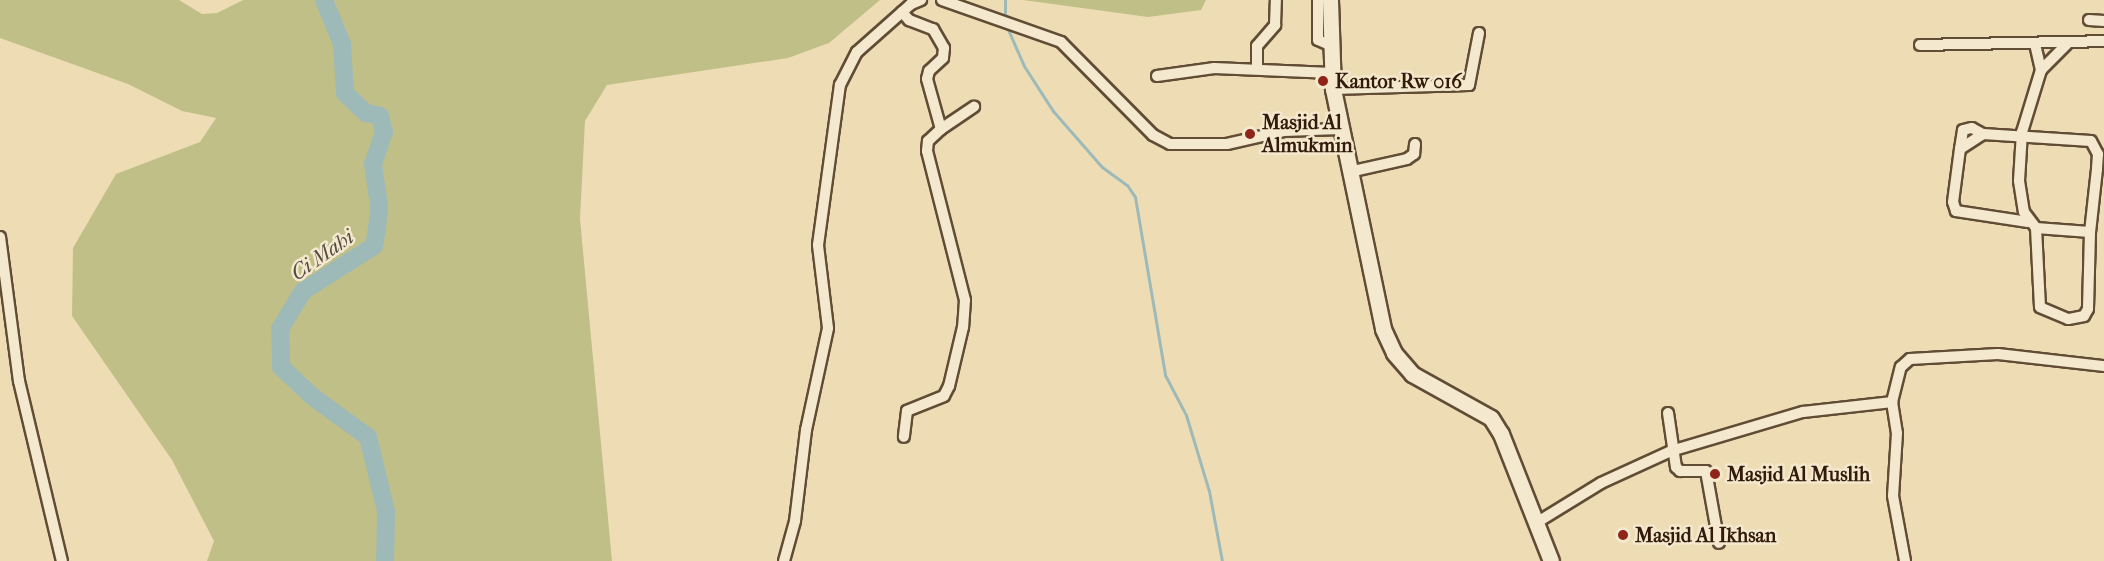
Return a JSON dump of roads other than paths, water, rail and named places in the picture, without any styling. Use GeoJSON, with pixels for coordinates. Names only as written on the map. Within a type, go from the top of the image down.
{"type":"FeatureCollection","features":[{"type":"Feature","properties":{"kind":"main road"},"geometry":{"type":"LineString","coordinates":[[1329,0],[1333,89],[1340,129],[1375,299],[1394,353],[1423,382],[1491,418],[1551,561]]}},
{"type":"Feature","properties":{"kind":"street"},"geometry":{"type":"LineString","coordinates":[[784,561],[795,521],[806,430],[827,337],[828,306],[819,245],[840,86],[857,52],[902,12],[921,0]]}},
{"type":"Feature","properties":{"kind":"street"},"geometry":{"type":"LineString","coordinates":[[942,0],[1061,42],[1153,135],[1170,144],[1227,144],[1284,131],[1340,129]]}},
{"type":"Feature","properties":{"kind":"street"},"geometry":{"type":"LineString","coordinates":[[1257,69],[1257,46],[1275,25],[1276,0]]}},
{"type":"Feature","properties":{"kind":"street"},"geometry":{"type":"LineString","coordinates":[[1318,0],[1318,40],[1330,45]]}},
{"type":"Feature","properties":{"kind":"street"},"geometry":{"type":"LineString","coordinates":[[902,12],[909,20],[933,29],[944,48],[943,58],[929,71],[927,80],[941,129]]}},
{"type":"Feature","properties":{"kind":"street"},"geometry":{"type":"LineString","coordinates":[[2089,20],[2104,21]]}},
{"type":"Feature","properties":{"kind":"street"},"geometry":{"type":"LineString","coordinates":[[1333,89],[1469,85],[1479,33]]}},
{"type":"Feature","properties":{"kind":"street"},"geometry":{"type":"LineString","coordinates":[[1920,45],[2067,44],[2104,41]]}},
{"type":"Feature","properties":{"kind":"street"},"geometry":{"type":"LineString","coordinates":[[2035,44],[2041,70],[2022,139],[2019,181],[2032,225],[2037,302],[2040,308],[2068,319],[2084,316],[2088,309],[2090,232],[2097,148],[2091,141],[2073,138],[2022,139],[1983,134],[1972,128],[1963,130],[1953,202],[1956,211],[2032,225],[2090,232]]}},
{"type":"Feature","properties":{"kind":"street"},"geometry":{"type":"LineString","coordinates":[[2041,70],[2067,44]]}},
{"type":"Feature","properties":{"kind":"street"},"geometry":{"type":"LineString","coordinates":[[1157,76],[1214,68],[1332,73]]}},
{"type":"Feature","properties":{"kind":"street"},"geometry":{"type":"LineString","coordinates":[[904,437],[907,411],[944,396],[963,327],[964,286],[927,151],[928,141],[941,129],[974,107]]}},
{"type":"Feature","properties":{"kind":"street"},"geometry":{"type":"LineString","coordinates":[[1349,171],[1407,159],[1414,154],[1415,144]]}},
{"type":"Feature","properties":{"kind":"street"},"geometry":{"type":"LineString","coordinates":[[0,237],[6,322],[62,561]]}},
{"type":"Feature","properties":{"kind":"street"},"geometry":{"type":"LineString","coordinates":[[1905,561],[1893,496],[1897,433],[1892,402],[1901,367],[1916,358],[1998,354],[2104,366]]}},
{"type":"Feature","properties":{"kind":"street"},"geometry":{"type":"LineString","coordinates":[[1536,523],[1601,483],[1671,451],[1803,412],[1892,402]]}},
{"type":"Feature","properties":{"kind":"street"},"geometry":{"type":"LineString","coordinates":[[1668,413],[1671,451],[1680,471],[1706,471],[1719,543]]}},
{"type":"Feature","properties":{"kind":"waterway","name":"Ci Mahi"},"geometry":{"type":"LineString","coordinates":[[324,0],[342,44],[345,93],[366,113],[380,116],[384,132],[373,164],[379,206],[377,228],[374,246],[303,291],[280,329],[281,367],[313,397],[368,437],[386,511],[385,561]]}},
{"type":"Feature","properties":{"kind":"waterway"},"geometry":{"type":"LineString","coordinates":[[1005,0],[1005,19]]}},
{"type":"Feature","properties":{"kind":"waterway"},"geometry":{"type":"LineString","coordinates":[[1006,25],[1024,66],[1053,111],[1102,167],[1127,185],[1135,197],[1165,375],[1186,415],[1209,491],[1222,561]]}},
{"type":"Feature","properties":{"kind":"place","name":"Kantor Rw 016"},"geometry":{"type":"Point","coordinates":[1323,81]}},
{"type":"Feature","properties":{"kind":"place","name":"Masjid Al Almukmin"},"geometry":{"type":"Point","coordinates":[1250,134]}},
{"type":"Feature","properties":{"kind":"place","name":"Masjid Al Muslih"},"geometry":{"type":"Point","coordinates":[1715,474]}},
{"type":"Feature","properties":{"kind":"place","name":"Masjid Al Ikhsan"},"geometry":{"type":"Point","coordinates":[1623,535]}}]}
